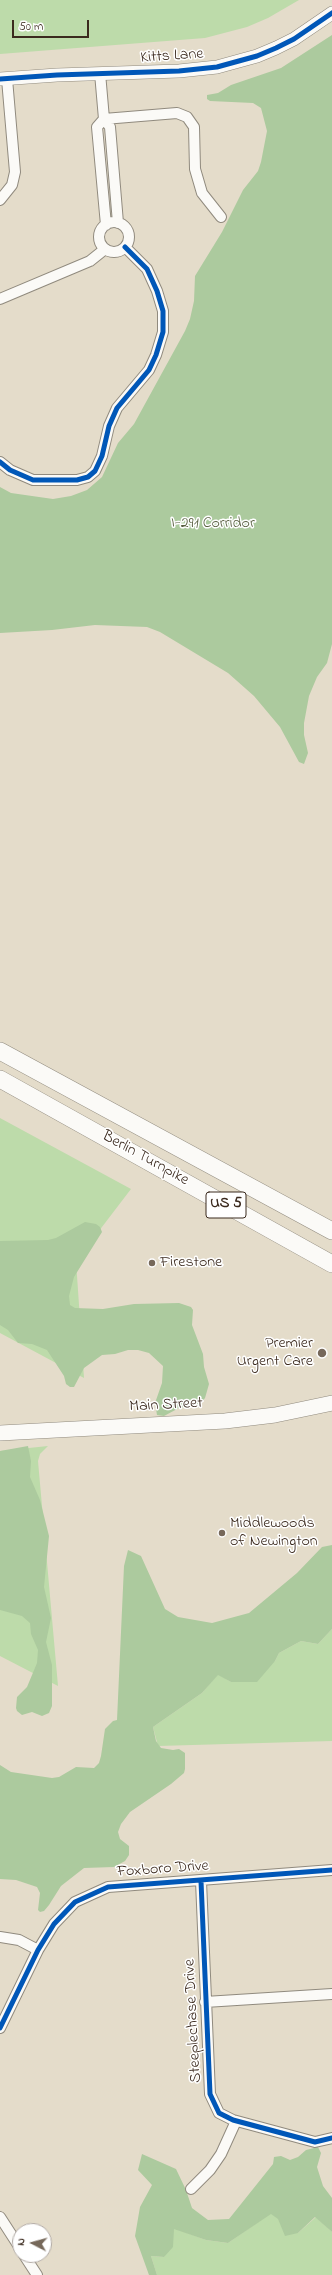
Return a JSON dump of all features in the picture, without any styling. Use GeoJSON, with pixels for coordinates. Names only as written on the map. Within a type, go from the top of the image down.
{"type":"FeatureCollection","features":[{"type":"Feature","properties":{"kind":"highway","name":"Berlin Turnpike"},"geometry":{"type":"LineString","coordinates":[[0,1051],[332,1231]]}},
{"type":"Feature","properties":{"kind":"highway","name":"Berlin Turnpike"},"geometry":{"type":"LineString","coordinates":[[0,1079],[332,1264]]}},
{"type":"Feature","properties":{"kind":"highway"},"geometry":{"type":"LineString","coordinates":[[116,1114],[119,1130],[128,1149]]}},
{"type":"Feature","properties":{"kind":"main road","name":"Main Street"},"geometry":{"type":"LineString","coordinates":[[0,1433],[225,1421],[275,1414],[332,1403]]}},
{"type":"Feature","properties":{"kind":"street","name":"Kitts Lane"},"geometry":{"type":"LineString","coordinates":[[3,79],[100,73],[198,70],[237,62],[294,39],[332,13]]}},
{"type":"Feature","properties":{"kind":"street"},"geometry":{"type":"LineString","coordinates":[[100,73],[104,119],[110,127],[118,223]]}},
{"type":"Feature","properties":{"kind":"street"},"geometry":{"type":"LineString","coordinates":[[0,200],[12,185],[15,172],[3,79]]}},
{"type":"Feature","properties":{"kind":"street"},"geometry":{"type":"LineString","coordinates":[[106,225],[97,127],[104,119],[177,113],[187,117],[194,127],[195,169],[202,193],[221,217]]}},
{"type":"Feature","properties":{"kind":"street"},"geometry":{"type":"LineString","coordinates":[[118,223],[123,225],[129,233],[128,243],[125,247],[116,252],[105,249],[99,238],[101,229],[106,225],[118,223]]}},
{"type":"Feature","properties":{"kind":"street"},"geometry":{"type":"LineString","coordinates":[[0,462],[10,470],[33,480],[77,480],[88,477],[95,471],[102,456],[109,426],[114,414],[148,370],[156,355],[163,332],[163,311],[158,291],[147,269],[125,247]]}},
{"type":"Feature","properties":{"kind":"street"},"geometry":{"type":"LineString","coordinates":[[0,299],[90,260],[105,249]]}},
{"type":"Feature","properties":{"kind":"street","name":"Foxboro Drive"},"geometry":{"type":"LineString","coordinates":[[0,2028],[38,1950],[54,1924],[75,1902],[108,1887],[332,1870]]}},
{"type":"Feature","properties":{"kind":"street","name":"Steeplechase Drive"},"geometry":{"type":"LineString","coordinates":[[201,1881],[210,2094],[219,2112],[236,2121],[315,2142],[332,2138]]}},
{"type":"Feature","properties":{"kind":"street"},"geometry":{"type":"LineString","coordinates":[[0,1937],[19,1940],[38,1950]]}},
{"type":"Feature","properties":{"kind":"street","name":"Steeplechase Drive"},"geometry":{"type":"LineString","coordinates":[[205,2002],[332,1994]]}},
{"type":"Feature","properties":{"kind":"street"},"geometry":{"type":"LineString","coordinates":[[192,2189],[210,2170],[221,2154],[236,2121]]}},
{"type":"Feature","properties":{"kind":"street"},"geometry":{"type":"LineString","coordinates":[[0,2217],[12,2236]]}},
{"type":"Feature","properties":{"kind":"street"},"geometry":{"type":"LineString","coordinates":[[29,2263],[37,2275]]}},
{"type":"Feature","properties":{"kind":"green space"},"geometry":{"type":"Polygon","coordinates":[[[0,0],[299,0],[268,18],[247,27],[205,38],[0,54],[0,0]]]}},
{"type":"Feature","properties":{"kind":"green space","name":"I-291 Corridor"},"geometry":{"type":"Polygon","coordinates":[[[332,35],[332,644],[327,663],[317,677],[309,696],[304,723],[304,735],[308,753],[304,764],[299,762],[280,727],[254,696],[228,673],[160,632],[147,627],[95,625],[52,630],[0,633],[0,487],[11,493],[53,499],[71,496],[87,490],[102,477],[118,443],[134,424],[185,331],[190,319],[194,301],[195,276],[222,232],[243,190],[258,171],[261,162],[267,131],[261,108],[253,103],[210,101],[207,99],[207,95],[218,93],[231,85],[281,68],[332,35]]]}},
{"type":"Feature","properties":{"kind":"green space"},"geometry":{"type":"Polygon","coordinates":[[[0,1118],[131,1189],[76,1261],[84,1378],[0,1333],[0,1118]]]}},
{"type":"Feature","properties":{"kind":"green space"},"geometry":{"type":"Polygon","coordinates":[[[85,1222],[96,1224],[100,1227],[102,1232],[74,1277],[69,1296],[70,1305],[75,1308],[103,1309],[134,1304],[179,1303],[191,1307],[193,1310],[192,1325],[203,1354],[204,1367],[209,1384],[205,1398],[199,1405],[179,1408],[164,1416],[157,1415],[155,1403],[162,1383],[163,1366],[149,1353],[138,1350],[128,1350],[115,1354],[102,1355],[84,1368],[74,1387],[70,1387],[66,1384],[64,1376],[47,1350],[32,1344],[18,1343],[8,1330],[0,1325],[0,1241],[48,1240],[56,1238],[85,1222]]]}},
{"type":"Feature","properties":{"kind":"green space"},"geometry":{"type":"Polygon","coordinates":[[[28,1446],[31,1461],[30,1477],[40,1500],[49,1536],[44,1587],[51,1618],[46,1642],[52,1665],[52,1706],[49,1713],[42,1716],[32,1712],[22,1715],[16,1708],[17,1697],[27,1687],[37,1663],[38,1650],[31,1634],[30,1623],[22,1616],[0,1610],[0,1451],[28,1446]]]}},
{"type":"Feature","properties":{"kind":"green space"},"geometry":{"type":"Polygon","coordinates":[[[48,1446],[40,1454],[38,1461],[58,1686],[0,1656],[0,1451],[48,1446]]]}},
{"type":"Feature","properties":{"kind":"green space"},"geometry":{"type":"Polygon","coordinates":[[[332,1545],[332,1629],[318,1644],[301,1641],[279,1653],[275,1661],[257,1682],[231,1682],[218,1675],[202,1693],[153,1727],[156,1741],[161,1748],[173,1750],[179,1749],[185,1753],[185,1769],[184,1773],[171,1784],[130,1812],[121,1824],[118,1832],[120,1839],[129,1846],[129,1855],[125,1861],[114,1867],[84,1868],[61,1886],[49,1905],[44,1911],[40,1912],[38,1910],[40,1893],[37,1887],[16,1880],[0,1879],[0,1765],[11,1772],[52,1778],[59,1777],[76,1767],[94,1768],[99,1763],[101,1756],[105,1729],[113,1721],[117,1720],[124,1566],[128,1550],[141,1556],[165,1609],[178,1617],[212,1623],[249,1613],[297,1573],[322,1547],[332,1545]]]}},
{"type":"Feature","properties":{"kind":"green space"},"geometry":{"type":"Polygon","coordinates":[[[332,1629],[332,1741],[158,1746],[153,1727],[202,1693],[218,1674],[231,1682],[275,1661],[279,1653],[301,1641],[318,1644],[332,1629]]]}},
{"type":"Feature","properties":{"kind":"green space"},"geometry":{"type":"Polygon","coordinates":[[[318,2147],[321,2153],[317,2167],[323,2186],[332,2198],[332,2232],[315,2217],[298,2233],[285,2236],[278,2219],[271,2214],[228,2243],[206,2240],[174,2229],[173,2247],[164,2257],[151,2256],[157,2275],[149,2275],[135,2236],[140,2207],[152,2185],[138,2170],[142,2154],[176,2169],[186,2190],[192,2208],[208,2220],[229,2219],[273,2164],[274,2157],[281,2156],[290,2160],[298,2157],[306,2150],[318,2147]]]}},
{"type":"Feature","properties":{"kind":"green space"},"geometry":{"type":"Polygon","coordinates":[[[271,2213],[298,2233],[316,2217],[332,2232],[332,2275],[157,2275],[151,2256],[164,2257],[174,2228],[206,2240],[228,2243],[271,2213]]]}},
{"type":"Feature","properties":{"kind":"cycle path"},"geometry":{"type":"LineString","coordinates":[[0,79],[57,75],[179,71],[217,67],[257,56],[276,48],[294,39],[332,13]]}},
{"type":"Feature","properties":{"kind":"cycle path"},"geometry":{"type":"LineString","coordinates":[[0,462],[10,470],[33,480],[77,480],[88,477],[95,471],[102,456],[109,426],[117,408],[149,370],[156,355],[163,332],[163,311],[157,291],[147,269],[125,247]]}},
{"type":"Feature","properties":{"kind":"cycle path"},"geometry":{"type":"LineString","coordinates":[[0,2028],[38,1950],[54,1924],[75,1902],[108,1887],[332,1870]]}},
{"type":"Feature","properties":{"kind":"cycle path"},"geometry":{"type":"LineString","coordinates":[[201,1881],[210,2094],[219,2113],[233,2120],[315,2142],[332,2138]]}},
{"type":"Feature","properties":{"kind":"place","name":"Firestone"},"geometry":{"type":"Point","coordinates":[152,1263]}},
{"type":"Feature","properties":{"kind":"place","name":"Premier Urgent Care"},"geometry":{"type":"Point","coordinates":[322,1353]}},
{"type":"Feature","properties":{"kind":"place","name":"Middlewoods of Newington"},"geometry":{"type":"Point","coordinates":[222,1533]}}]}
